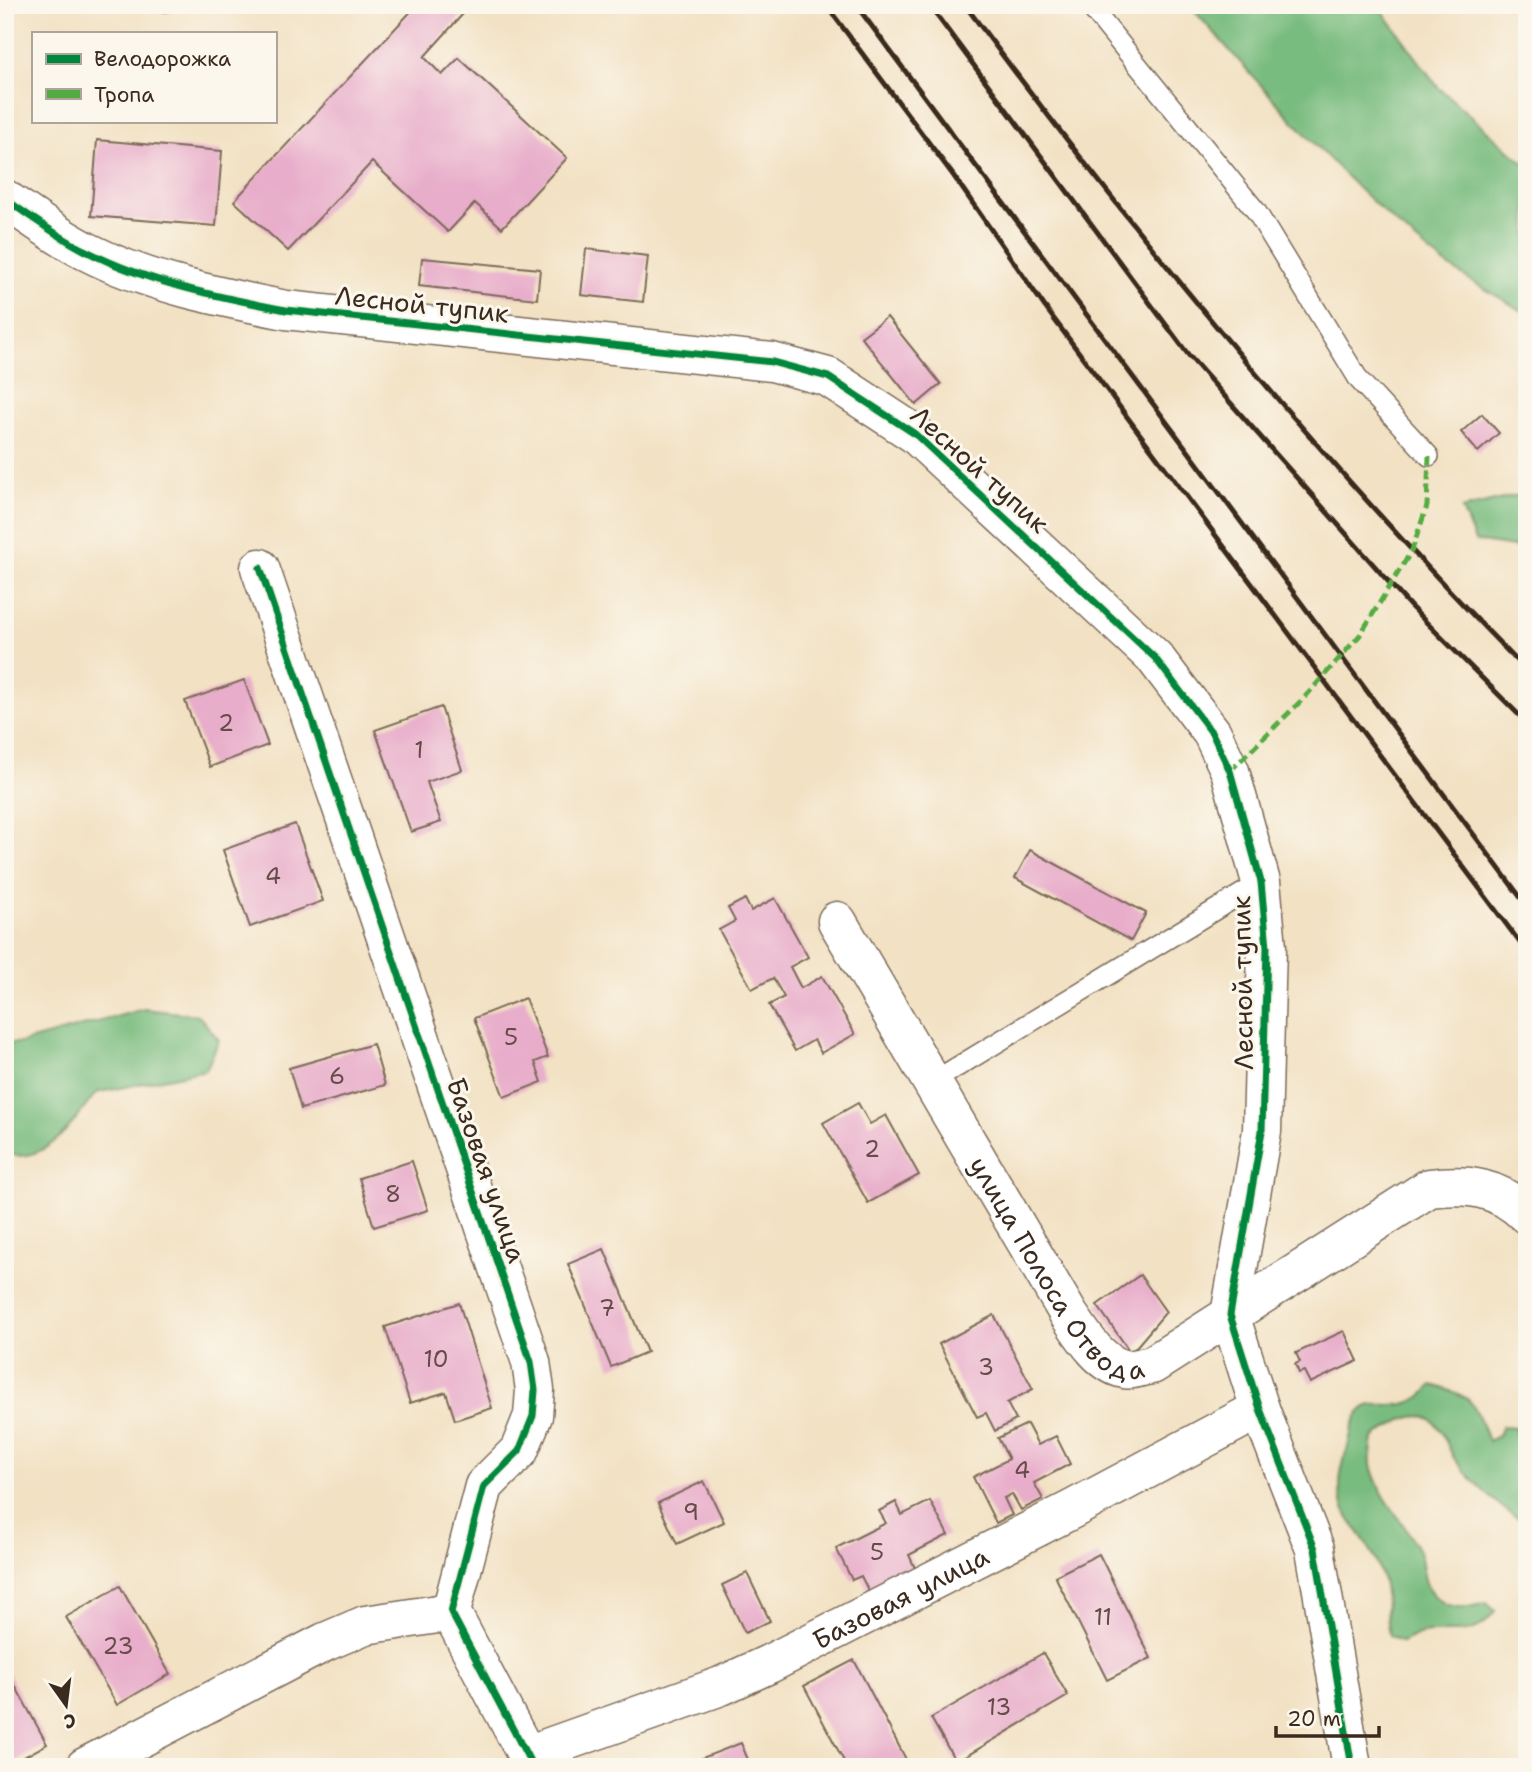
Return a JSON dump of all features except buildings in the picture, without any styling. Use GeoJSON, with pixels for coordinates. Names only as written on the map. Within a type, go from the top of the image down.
{"type":"FeatureCollection","features":[{"type":"Feature","properties":{"kind":"street","name":"Лесной тупик"},"geometry":{"type":"LineString","coordinates":[[5,199],[86,251],[152,277],[216,296],[286,310],[772,362],[828,377],[915,434],[1155,658],[1212,733],[1230,771],[1261,882],[1267,947],[1262,1130],[1230,1315]]}},
{"type":"Feature","properties":{"kind":"street","name":"Базовая улица"},"geometry":{"type":"LineString","coordinates":[[260,568],[531,1362],[535,1390],[533,1416],[519,1451],[484,1486],[451,1612],[530,1761],[721,1686],[769,1664],[1071,1510],[1261,1409]]}},
{"type":"Feature","properties":{"kind":"street","name":"улица Полоса Отвода"},"geometry":{"type":"LineString","coordinates":[[837,921],[934,1081],[1069,1315],[1086,1341],[1108,1361],[1125,1370],[1152,1365],[1429,1188],[1451,1185],[1480,1187],[1500,1194],[1527,1215]]}},
{"type":"Feature","properties":{"kind":"street"},"geometry":{"type":"LineString","coordinates":[[1230,1315],[1261,1409],[1315,1549],[1352,1767]]}},
{"type":"Feature","properties":{"kind":"street"},"geometry":{"type":"LineString","coordinates":[[85,1767],[325,1642],[365,1625],[451,1612]]}},
{"type":"Feature","properties":{"kind":"lane"},"geometry":{"type":"LineString","coordinates":[[1088,5],[1255,211],[1359,380],[1429,456]]}},
{"type":"Feature","properties":{"kind":"lane"},"geometry":{"type":"LineString","coordinates":[[934,1081],[1261,882]]}},
{"type":"Feature","properties":{"kind":"green space"},"geometry":{"type":"Polygon","coordinates":[[[1189,5],[1378,5],[1438,87],[1527,166],[1527,314],[1469,280],[1402,229],[1338,168],[1189,5]]]}},
{"type":"Feature","properties":{"kind":"green space"},"geometry":{"type":"Polygon","coordinates":[[[1527,489],[1527,549],[1475,541],[1462,509],[1519,495],[1527,489]]]}},
{"type":"Feature","properties":{"kind":"green space"},"geometry":{"type":"Polygon","coordinates":[[[144,1009],[198,1015],[219,1040],[206,1070],[96,1093],[69,1127],[46,1147],[33,1154],[20,1156],[5,1153],[5,1043],[21,1043],[144,1009]]]}},
{"type":"Feature","properties":{"kind":"green space"},"geometry":{"type":"Polygon","coordinates":[[[1432,1385],[1458,1394],[1471,1403],[1488,1441],[1498,1436],[1502,1426],[1515,1427],[1518,1439],[1516,1477],[1527,1498],[1527,1521],[1498,1504],[1467,1474],[1454,1458],[1437,1425],[1428,1418],[1421,1416],[1406,1419],[1373,1438],[1371,1465],[1374,1476],[1418,1549],[1429,1589],[1441,1601],[1452,1606],[1469,1607],[1487,1603],[1495,1611],[1481,1626],[1474,1629],[1426,1632],[1402,1642],[1389,1635],[1382,1577],[1375,1558],[1343,1507],[1341,1474],[1353,1424],[1362,1410],[1368,1406],[1412,1402],[1432,1385]]]}},
{"type":"Feature","properties":{"kind":"railway"},"geometry":{"type":"LineString","coordinates":[[826,5],[953,175],[1045,307],[1527,952]]}},
{"type":"Feature","properties":{"kind":"railway"},"geometry":{"type":"LineString","coordinates":[[856,5],[1527,906]]}},
{"type":"Feature","properties":{"kind":"railway"},"geometry":{"type":"LineString","coordinates":[[929,5],[1190,357],[1410,606],[1527,723]]}},
{"type":"Feature","properties":{"kind":"railway"},"geometry":{"type":"LineString","coordinates":[[965,5],[1097,178],[1234,348],[1377,512],[1527,671]]}},
{"type":"Feature","properties":{"kind":"marked path"},"geometry":{"type":"LineString","coordinates":[[1230,771],[1305,697],[1360,635],[1412,550],[1427,506],[1429,456]]}},
{"type":"Feature","properties":{"kind":"cycle path"},"geometry":{"type":"LineString","coordinates":[[5,199],[65,239],[110,262],[184,288],[235,300],[286,310],[772,362],[828,377],[915,434],[1155,658],[1212,733],[1230,771],[1261,882],[1267,947],[1262,1131],[1230,1315],[1260,1409],[1315,1549],[1352,1767]]}},
{"type":"Feature","properties":{"kind":"cycle path"},"geometry":{"type":"LineString","coordinates":[[260,568],[531,1362],[535,1390],[533,1416],[519,1451],[484,1486],[451,1612],[533,1767]]}}]}
